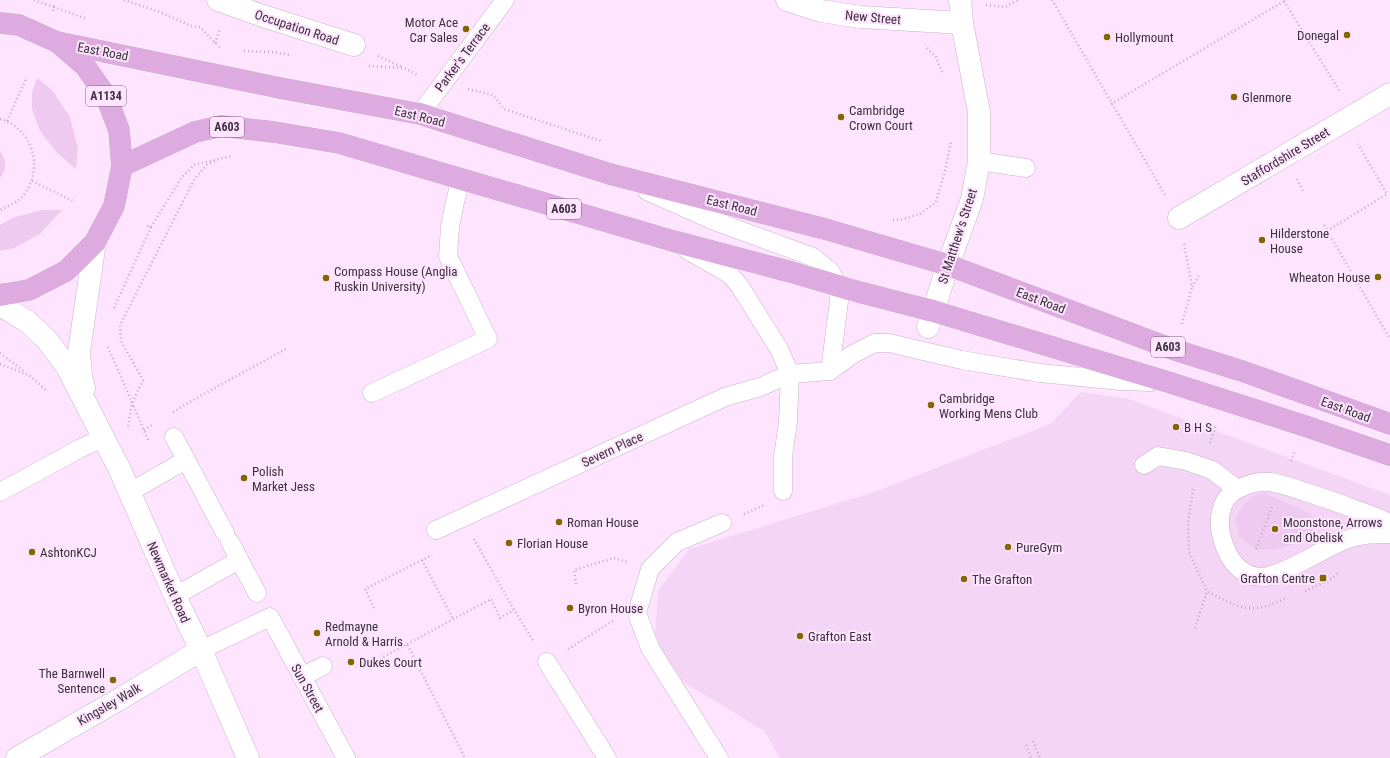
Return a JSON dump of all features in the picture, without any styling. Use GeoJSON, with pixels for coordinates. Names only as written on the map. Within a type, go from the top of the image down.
{"type":"FeatureCollection","features":[{"type":"Feature","properties":{"kind":"main road","name":"Newmarket Road"},"geometry":{"type":"LineString","coordinates":[[0,23],[19,25],[57,42],[85,66],[106,96],[118,130],[122,166],[114,206],[95,242],[66,271],[29,290],[0,296]]}},
{"type":"Feature","properties":{"kind":"main road","name":"East Road"},"geometry":{"type":"LineString","coordinates":[[57,42],[280,88],[420,114],[610,174],[825,229],[948,265],[1175,350],[1242,371],[1390,424]]}},
{"type":"Feature","properties":{"kind":"main road","name":"A603"},"geometry":{"type":"LineString","coordinates":[[122,166],[195,132],[221,126],[274,132],[338,143],[673,241],[837,284],[930,319],[1168,382],[1390,455]]}},
{"type":"Feature","properties":{"kind":"street","name":"Occupation Road"},"geometry":{"type":"LineString","coordinates":[[218,0],[354,45]]}},
{"type":"Feature","properties":{"kind":"street","name":"New Street"},"geometry":{"type":"LineString","coordinates":[[787,0],[821,11],[861,17],[910,20],[961,8]]}},
{"type":"Feature","properties":{"kind":"street","name":"St Matthew's Street"},"geometry":{"type":"LineString","coordinates":[[930,319],[972,199],[978,161],[979,112],[961,8]]}},
{"type":"Feature","properties":{"kind":"street","name":"Staffordshire Street"},"geometry":{"type":"LineString","coordinates":[[1179,218],[1390,94]]}},
{"type":"Feature","properties":{"kind":"street","name":"Newmarket Road"},"geometry":{"type":"LineString","coordinates":[[88,406],[81,376],[79,352],[95,242]]}},
{"type":"Feature","properties":{"kind":"street","name":"Newmarket Road"},"geometry":{"type":"LineString","coordinates":[[0,305],[28,322],[46,340],[67,367],[88,406],[130,492],[248,758]]}},
{"type":"Feature","properties":{"kind":"street","name":"Kingsley Walk"},"geometry":{"type":"LineString","coordinates":[[17,758],[201,650]]}},
{"type":"Feature","properties":{"kind":"lane","name":"Parker's Terrace"},"geometry":{"type":"LineString","coordinates":[[420,114],[505,0]]}},
{"type":"Feature","properties":{"kind":"lane"},"geometry":{"type":"LineString","coordinates":[[978,161],[1026,168]]}},
{"type":"Feature","properties":{"kind":"lane"},"geometry":{"type":"LineString","coordinates":[[610,174],[712,220],[813,257],[831,272],[837,284],[839,301],[830,371]]}},
{"type":"Feature","properties":{"kind":"lane"},"geometry":{"type":"LineString","coordinates":[[372,393],[488,339],[448,256],[450,227],[461,178]]}},
{"type":"Feature","properties":{"kind":"lane"},"geometry":{"type":"LineString","coordinates":[[673,241],[729,274],[739,285],[779,349],[790,374],[788,422],[783,457],[783,491]]}},
{"type":"Feature","properties":{"kind":"lane"},"geometry":{"type":"LineString","coordinates":[[830,371],[853,354],[875,343],[889,343],[962,360],[1040,373],[1121,381],[1168,382]]}},
{"type":"Feature","properties":{"kind":"lane","name":"Severn Place"},"geometry":{"type":"LineString","coordinates":[[436,530],[725,397],[760,387],[790,374],[830,371]]}},
{"type":"Feature","properties":{"kind":"lane"},"geometry":{"type":"LineString","coordinates":[[174,437],[257,593]]}},
{"type":"Feature","properties":{"kind":"lane"},"geometry":{"type":"LineString","coordinates":[[0,492],[79,448],[103,438]]}},
{"type":"Feature","properties":{"kind":"lane"},"geometry":{"type":"LineString","coordinates":[[1144,465],[1158,456],[1186,462],[1212,470],[1237,489]]}},
{"type":"Feature","properties":{"kind":"lane"},"geometry":{"type":"LineString","coordinates":[[130,492],[186,460]]}},
{"type":"Feature","properties":{"kind":"lane"},"geometry":{"type":"LineString","coordinates":[[1390,524],[1381,519],[1323,498],[1281,484],[1269,482],[1250,484],[1237,489],[1228,496],[1222,507],[1220,518],[1220,534],[1225,550],[1234,566],[1246,574],[1266,577],[1287,570],[1330,547],[1349,539],[1370,534],[1390,534]]}},
{"type":"Feature","properties":{"kind":"lane"},"geometry":{"type":"LineString","coordinates":[[719,758],[650,648],[637,613],[650,569],[678,542],[722,523]]}},
{"type":"Feature","properties":{"kind":"lane"},"geometry":{"type":"LineString","coordinates":[[175,596],[239,560]]}},
{"type":"Feature","properties":{"kind":"lane","name":"Sun Street"},"geometry":{"type":"LineString","coordinates":[[201,650],[270,617],[346,758]]}},
{"type":"Feature","properties":{"kind":"lane"},"geometry":{"type":"LineString","coordinates":[[547,662],[606,758]]}},
{"type":"Feature","properties":{"kind":"lane"},"geometry":{"type":"LineString","coordinates":[[302,677],[323,666]]}},
{"type":"Feature","properties":{"kind":"path"},"geometry":{"type":"LineString","coordinates":[[34,0],[54,7]]}},
{"type":"Feature","properties":{"kind":"path"},"geometry":{"type":"LineString","coordinates":[[124,0],[160,12],[191,26],[200,27],[215,43]]}},
{"type":"Feature","properties":{"kind":"path"},"geometry":{"type":"LineString","coordinates":[[961,8],[1005,7],[1018,0]]}},
{"type":"Feature","properties":{"kind":"path"},"geometry":{"type":"LineString","coordinates":[[1052,0],[1111,104],[1179,218],[1192,287]]}},
{"type":"Feature","properties":{"kind":"path"},"geometry":{"type":"LineString","coordinates":[[1111,104],[1285,0],[1349,118],[1389,196],[1327,231]]}},
{"type":"Feature","properties":{"kind":"path"},"geometry":{"type":"LineString","coordinates":[[910,20],[910,39],[925,46],[936,57],[945,76]]}},
{"type":"Feature","properties":{"kind":"path"},"geometry":{"type":"LineString","coordinates":[[241,51],[272,52],[293,55]]}},
{"type":"Feature","properties":{"kind":"path"},"geometry":{"type":"LineString","coordinates":[[364,65],[404,68],[440,86],[447,92],[462,88],[493,95],[504,109],[605,142]]}},
{"type":"Feature","properties":{"kind":"path"},"geometry":{"type":"LineString","coordinates":[[7,121],[26,79]]}},
{"type":"Feature","properties":{"kind":"path"},"geometry":{"type":"LineString","coordinates":[[0,119],[7,121],[19,129],[28,140],[33,153],[35,167],[32,181],[24,194],[14,204],[0,210]]}},
{"type":"Feature","properties":{"kind":"path"},"geometry":{"type":"LineString","coordinates":[[891,220],[904,219],[920,214],[936,202],[945,171],[952,135]]}},
{"type":"Feature","properties":{"kind":"path"},"geometry":{"type":"LineString","coordinates":[[112,313],[151,227],[182,177],[194,165],[230,156],[208,164],[194,178],[120,325],[121,341],[143,380],[132,404]]}},
{"type":"Feature","properties":{"kind":"path"},"geometry":{"type":"LineString","coordinates":[[32,181],[73,201]]}},
{"type":"Feature","properties":{"kind":"path"},"geometry":{"type":"LineString","coordinates":[[145,225],[151,227]]}},
{"type":"Feature","properties":{"kind":"path"},"geometry":{"type":"LineString","coordinates":[[1324,225],[1390,339]]}},
{"type":"Feature","properties":{"kind":"path"},"geometry":{"type":"LineString","coordinates":[[1175,350],[1192,287],[1200,276]]}},
{"type":"Feature","properties":{"kind":"path"},"geometry":{"type":"LineString","coordinates":[[105,341],[151,447]]}},
{"type":"Feature","properties":{"kind":"path"},"geometry":{"type":"LineString","coordinates":[[169,415],[200,396],[286,349]]}},
{"type":"Feature","properties":{"kind":"path"},"geometry":{"type":"LineString","coordinates":[[0,354],[29,375],[0,364]]}},
{"type":"Feature","properties":{"kind":"path"},"geometry":{"type":"LineString","coordinates":[[144,430],[156,423]]}},
{"type":"Feature","properties":{"kind":"path"},"geometry":{"type":"LineString","coordinates":[[722,523],[767,504],[783,491]]}},
{"type":"Feature","properties":{"kind":"path"},"geometry":{"type":"LineString","coordinates":[[1256,549],[1275,501]]}},
{"type":"Feature","properties":{"kind":"path"},"geometry":{"type":"LineString","coordinates":[[462,517],[514,610],[547,662],[620,617],[637,613]]}},
{"type":"Feature","properties":{"kind":"path"},"geometry":{"type":"LineString","coordinates":[[374,608],[365,589],[435,554]]}},
{"type":"Feature","properties":{"kind":"path"},"geometry":{"type":"LineString","coordinates":[[576,584],[574,570],[614,558],[650,569]]}},
{"type":"Feature","properties":{"kind":"path"},"geometry":{"type":"LineString","coordinates":[[422,560],[453,619]]}},
{"type":"Feature","properties":{"kind":"path"},"geometry":{"type":"LineString","coordinates":[[1195,628],[1206,592]]}},
{"type":"Feature","properties":{"kind":"path"},"geometry":{"type":"LineString","coordinates":[[380,659],[491,599],[500,618],[514,610]]}},
{"type":"Feature","properties":{"kind":"path"},"geometry":{"type":"LineString","coordinates":[[407,644],[465,758]]}},
{"type":"Feature","properties":{"kind":"path"},"geometry":{"type":"LineString","coordinates":[[394,645],[397,650]]}},
{"type":"Feature","properties":{"kind":"path"},"geometry":{"type":"LineString","coordinates":[[1033,741],[1040,758]]}},
{"type":"Feature","properties":{"kind":"path"},"geometry":{"type":"LineString","coordinates":[[1026,745],[1031,758]]}},
{"type":"Feature","properties":{"kind":"shaded area"},"geometry":{"type":"Polygon","coordinates":[[[37,78],[52,90],[70,117],[78,149],[76,169],[57,153],[40,131],[32,109],[32,93],[37,78]]]}},
{"type":"Feature","properties":{"kind":"shaded area"},"geometry":{"type":"Polygon","coordinates":[[[0,151],[5,161],[5,168],[0,178],[0,151]]]}},
{"type":"Feature","properties":{"kind":"shaded area"},"geometry":{"type":"Polygon","coordinates":[[[42,210],[62,210],[40,234],[12,249],[0,251],[0,225],[15,217],[42,210]]]}},
{"type":"Feature","properties":{"kind":"shaded area","name":"The Grafton"},"geometry":{"type":"Polygon","coordinates":[[[1081,392],[1129,399],[1390,495],[1390,758],[780,758],[764,731],[672,675],[655,634],[658,591],[689,549],[874,492],[1050,424],[1081,392]]]}},
{"type":"Feature","properties":{"kind":"shaded area"},"geometry":{"type":"Polygon","coordinates":[[[1265,493],[1311,514],[1315,528],[1311,536],[1299,543],[1277,549],[1262,550],[1256,549],[1239,537],[1235,521],[1242,506],[1253,496],[1265,493]]]}},
{"type":"Feature","properties":{"kind":"place","name":"Motor Ace Car Sales"},"geometry":{"type":"Point","coordinates":[466,29]}},
{"type":"Feature","properties":{"kind":"place","name":"Donegal"},"geometry":{"type":"Point","coordinates":[1347,35]}},
{"type":"Feature","properties":{"kind":"place","name":"Hollymount"},"geometry":{"type":"Point","coordinates":[1107,37]}},
{"type":"Feature","properties":{"kind":"place","name":"Glenmore"},"geometry":{"type":"Point","coordinates":[1234,97]}},
{"type":"Feature","properties":{"kind":"place","name":"Cambridge Crown Court"},"geometry":{"type":"Point","coordinates":[841,117]}},
{"type":"Feature","properties":{"kind":"place","name":"Hilderstone House"},"geometry":{"type":"Point","coordinates":[1262,240]}},
{"type":"Feature","properties":{"kind":"place","name":"Wheaton House"},"geometry":{"type":"Point","coordinates":[1378,277]}},
{"type":"Feature","properties":{"kind":"place","name":"Compass House (Anglia Ruskin University)"},"geometry":{"type":"Point","coordinates":[326,278]}},
{"type":"Feature","properties":{"kind":"place","name":"Cambridge Working Mens Club"},"geometry":{"type":"Point","coordinates":[931,405]}},
{"type":"Feature","properties":{"kind":"place","name":"B H S"},"geometry":{"type":"Point","coordinates":[1176,427]}},
{"type":"Feature","properties":{"kind":"place","name":"Polish Market Jess"},"geometry":{"type":"Point","coordinates":[244,478]}},
{"type":"Feature","properties":{"kind":"place","name":"Roman House"},"geometry":{"type":"Point","coordinates":[559,522]}},
{"type":"Feature","properties":{"kind":"place","name":"Moonstone, Arrows and Obelisk"},"geometry":{"type":"Point","coordinates":[1275,529]}},
{"type":"Feature","properties":{"kind":"place","name":"Florian House"},"geometry":{"type":"Point","coordinates":[509,543]}},
{"type":"Feature","properties":{"kind":"place","name":"PureGym"},"geometry":{"type":"Point","coordinates":[1008,547]}},
{"type":"Feature","properties":{"kind":"place","name":"AshtonKCJ"},"geometry":{"type":"Point","coordinates":[32,552]}},
{"type":"Feature","properties":{"kind":"place","name":"Grafton Centre"},"geometry":{"type":"Point","coordinates":[1323,578]}},
{"type":"Feature","properties":{"kind":"place","name":"The Grafton"},"geometry":{"type":"Point","coordinates":[964,579]}},
{"type":"Feature","properties":{"kind":"place","name":"Byron House"},"geometry":{"type":"Point","coordinates":[570,608]}},
{"type":"Feature","properties":{"kind":"place","name":"Redmayne Arnold & Harris"},"geometry":{"type":"Point","coordinates":[317,633]}},
{"type":"Feature","properties":{"kind":"place","name":"Grafton East"},"geometry":{"type":"Point","coordinates":[800,636]}},
{"type":"Feature","properties":{"kind":"place","name":"Dukes Court"},"geometry":{"type":"Point","coordinates":[351,662]}},
{"type":"Feature","properties":{"kind":"place","name":"The Barnwell Sentence"},"geometry":{"type":"Point","coordinates":[113,680]}}]}
